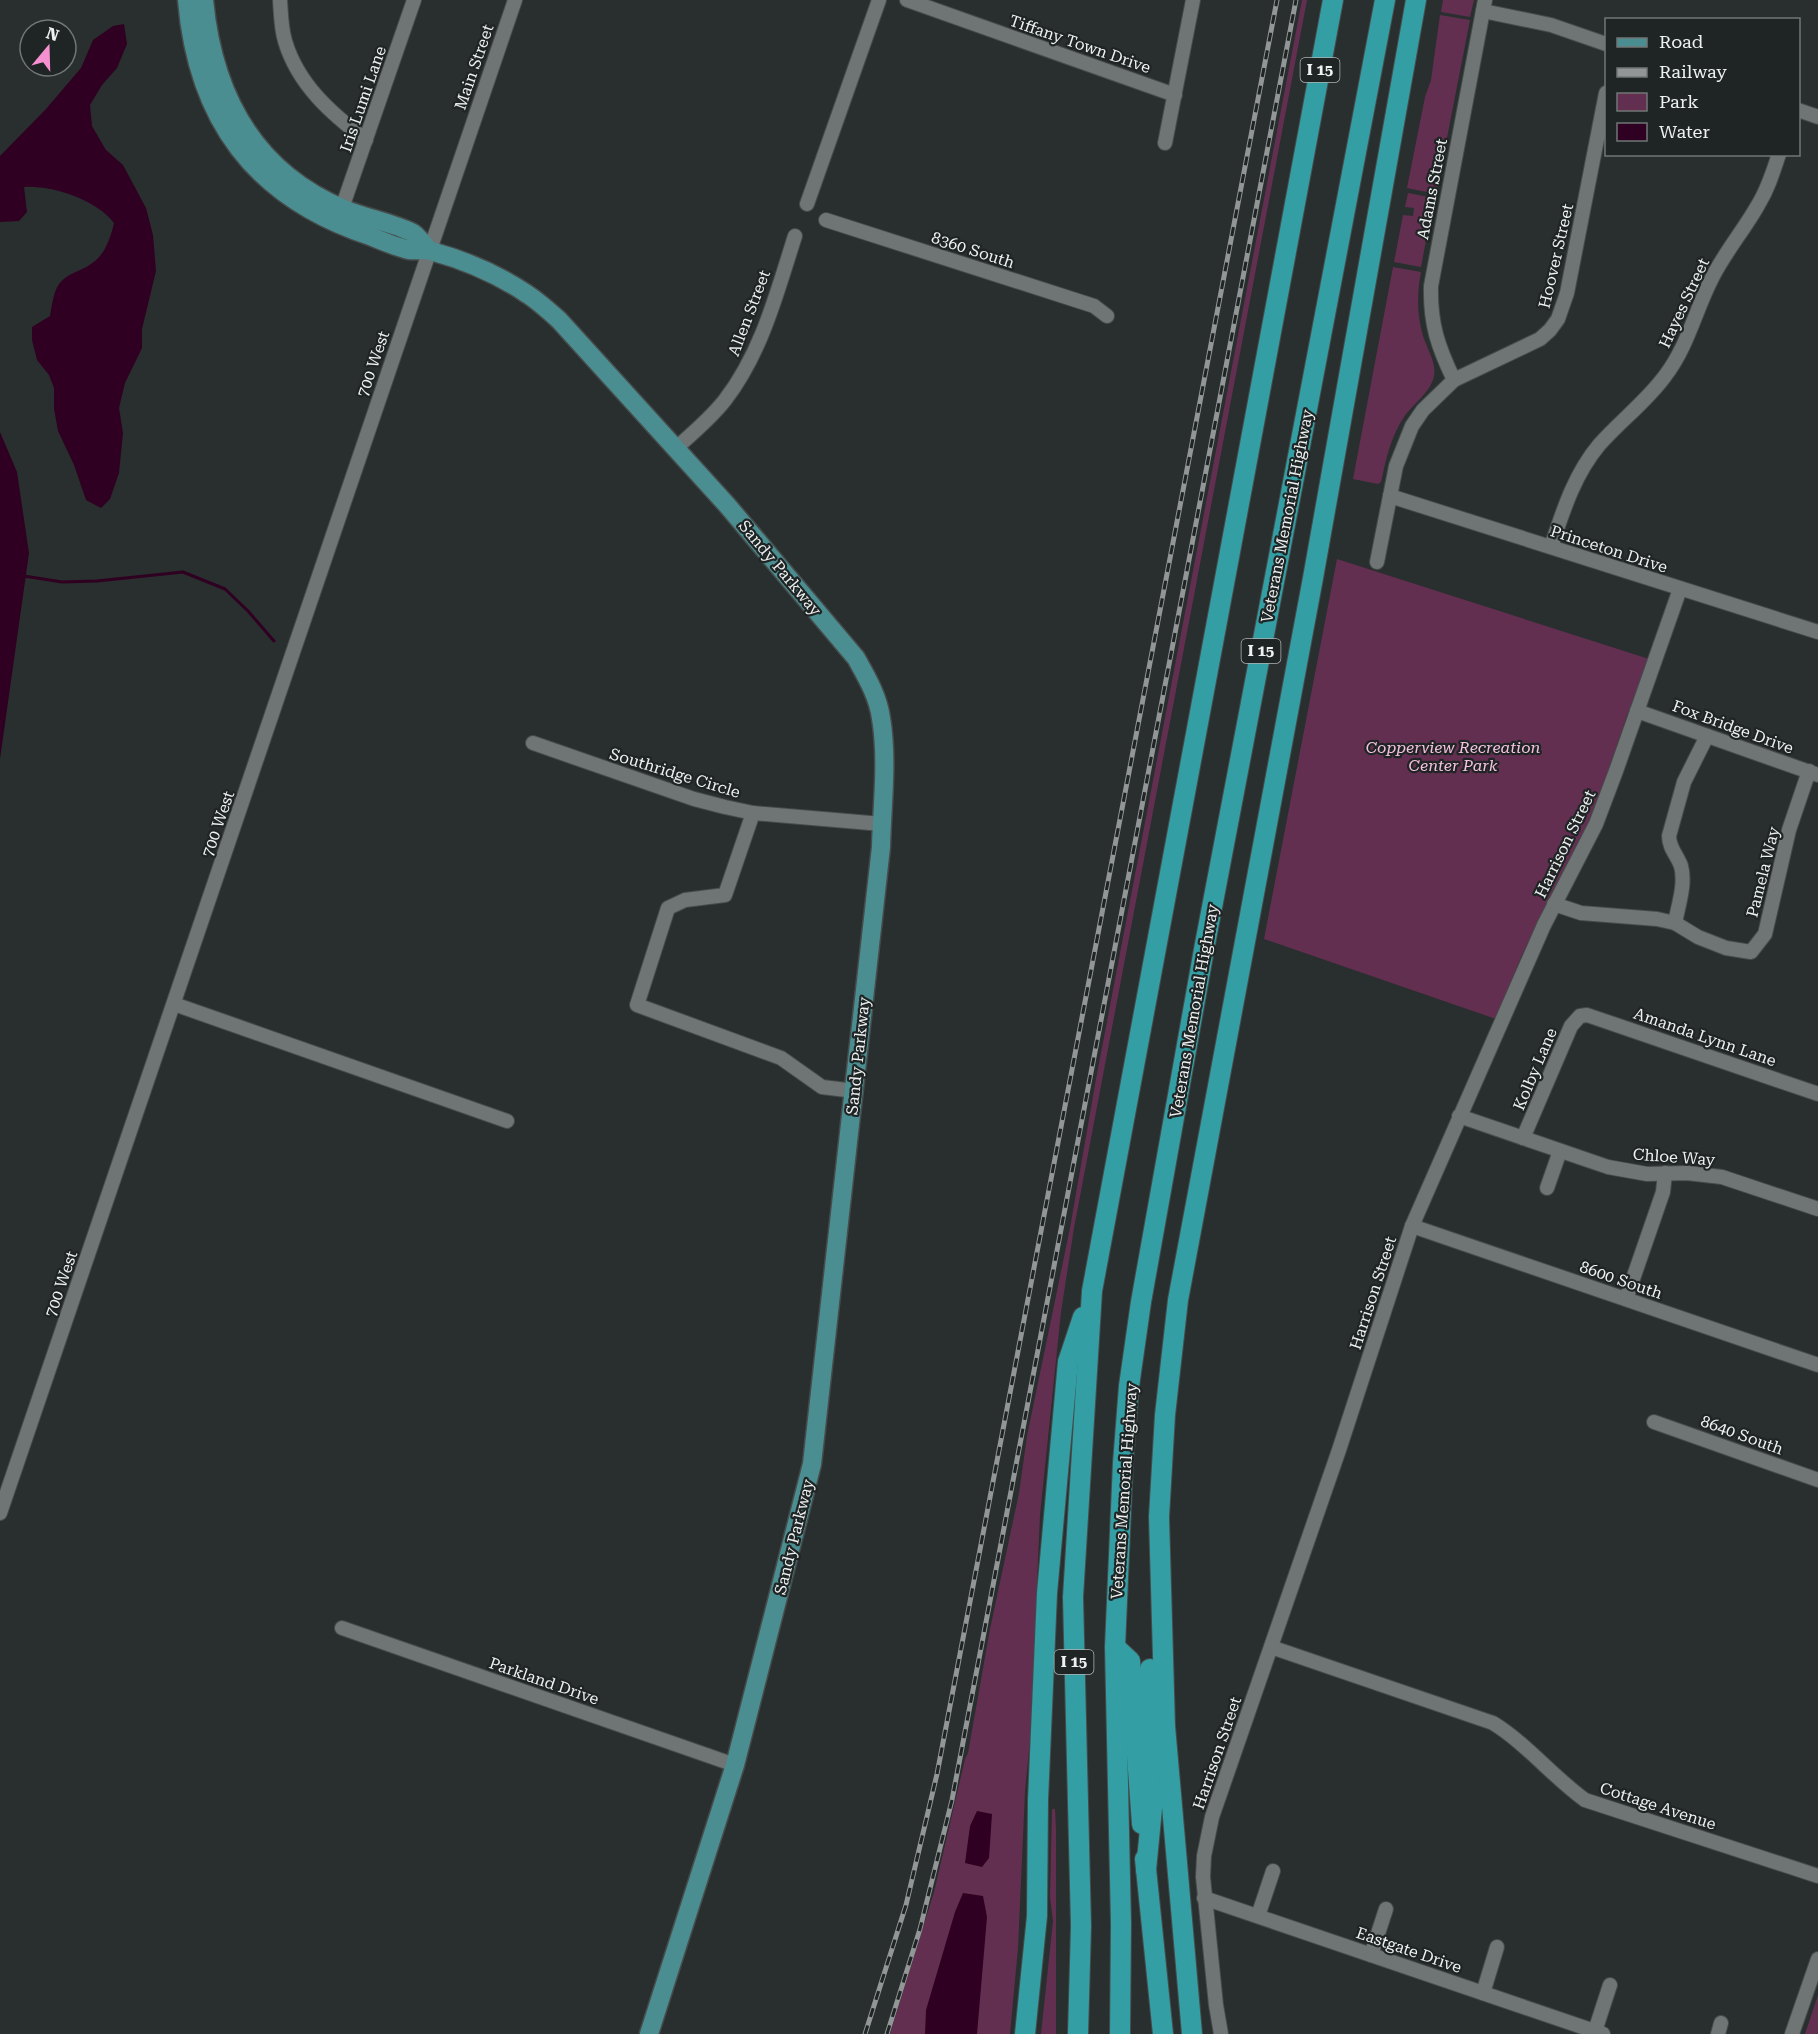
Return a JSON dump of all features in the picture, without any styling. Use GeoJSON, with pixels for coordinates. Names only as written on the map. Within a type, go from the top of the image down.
{"type":"FeatureCollection","features":[{"type":"Feature","properties":{"kind":"highway","name":"I 15"},"geometry":{"type":"LineString","coordinates":[[1078,2034],[1081,1926],[1073,1597],[1092,1291],[1333,0]]}},
{"type":"Feature","properties":{"kind":"highway","name":"Veterans Memorial Highway"},"geometry":{"type":"LineString","coordinates":[[1120,2034],[1121,1924],[1115,1647],[1123,1463],[1129,1386],[1141,1302],[1205,944],[1385,0]]}},
{"type":"Feature","properties":{"kind":"highway"},"geometry":{"type":"LineString","coordinates":[[1192,2034],[1165,1726],[1159,1516],[1165,1415],[1178,1300],[1313,578],[1416,0]]}},
{"type":"Feature","properties":{"kind":"highway"},"geometry":{"type":"LineString","coordinates":[[1025,2034],[1036,1916],[1038,1800],[1047,1593],[1060,1440],[1068,1362],[1092,1291]]}},
{"type":"Feature","properties":{"kind":"highway"},"geometry":{"type":"LineString","coordinates":[[1146,1870],[1153,1798],[1149,1736],[1153,1495],[1161,1468]]}},
{"type":"Feature","properties":{"kind":"highway"},"geometry":{"type":"LineString","coordinates":[[1115,1647],[1130,1661],[1137,1780],[1163,2034]]}},
{"type":"Feature","properties":{"kind":"main road"},"geometry":{"type":"LineString","coordinates":[[187,0],[193,48],[205,88],[226,131],[255,168],[292,199],[335,224],[410,250],[429,250]]}},
{"type":"Feature","properties":{"kind":"main road"},"geometry":{"type":"LineString","coordinates":[[204,0],[208,36],[215,67],[228,99],[244,128],[267,155],[292,179],[318,196],[342,208],[415,234],[429,250]]}},
{"type":"Feature","properties":{"kind":"main road","name":"Sandy Parkway"},"geometry":{"type":"LineString","coordinates":[[429,250],[486,271],[527,294],[559,320],[727,505],[849,649],[870,683],[881,716],[884,740],[881,848],[813,1464],[735,1765],[649,2034]]}},
{"type":"Feature","properties":{"kind":"street"},"geometry":{"type":"LineString","coordinates":[[280,0],[285,40],[305,82],[327,109],[366,140]]}},
{"type":"Feature","properties":{"kind":"street","name":"Iris Lumi Lane"},"geometry":{"type":"LineString","coordinates":[[342,208],[414,0]]}},
{"type":"Feature","properties":{"kind":"street","name":"Main Street"},"geometry":{"type":"LineString","coordinates":[[464,145],[515,0]]}},
{"type":"Feature","properties":{"kind":"street"},"geometry":{"type":"LineString","coordinates":[[807,204],[879,0]]}},
{"type":"Feature","properties":{"kind":"street","name":"Tiffany Town Drive"},"geometry":{"type":"LineString","coordinates":[[907,0],[1175,94]]}},
{"type":"Feature","properties":{"kind":"street"},"geometry":{"type":"LineString","coordinates":[[1165,143],[1193,0]]}},
{"type":"Feature","properties":{"kind":"street"},"geometry":{"type":"LineString","coordinates":[[1484,5],[1605,44]]}},
{"type":"Feature","properties":{"kind":"street","name":"Adams Street"},"geometry":{"type":"LineString","coordinates":[[1454,380],[1438,345],[1433,327],[1430,307],[1431,286],[1484,5]]}},
{"type":"Feature","properties":{"kind":"street","name":"Hoover Street"},"geometry":{"type":"LineString","coordinates":[[1377,562],[1396,466],[1412,426],[1423,410],[1454,380],[1539,339],[1558,319],[1567,293],[1605,98]]}},
{"type":"Feature","properties":{"kind":"street"},"geometry":{"type":"LineString","coordinates":[[1800,111],[1818,117]]}},
{"type":"Feature","properties":{"kind":"street","name":"700 West"},"geometry":{"type":"LineString","coordinates":[[0,1514],[464,145]]}},
{"type":"Feature","properties":{"kind":"street","name":"Hayes Street"},"geometry":{"type":"LineString","coordinates":[[1551,547],[1566,503],[1587,461],[1613,431],[1651,394],[1678,358],[1712,278],[1758,205],[1778,156]]}},
{"type":"Feature","properties":{"kind":"street","name":"8360 South"},"geometry":{"type":"LineString","coordinates":[[826,220],[1094,306],[1107,316]]}},
{"type":"Feature","properties":{"kind":"street","name":"Allen Street"},"geometry":{"type":"LineString","coordinates":[[676,448],[725,400],[750,361],[766,323],[795,236]]}},
{"type":"Feature","properties":{"kind":"street","name":"Princeton Drive"},"geometry":{"type":"LineString","coordinates":[[1390,496],[1818,632]]}},
{"type":"Feature","properties":{"kind":"street","name":"Harrison Street"},"geometry":{"type":"LineString","coordinates":[[1221,2034],[1204,1898],[1204,1856],[1207,1836],[1339,1450],[1412,1226],[1554,904],[1596,824],[1680,589]]}},
{"type":"Feature","properties":{"kind":"street","name":"Fox Bridge Drive"},"geometry":{"type":"LineString","coordinates":[[1637,711],[1813,773]]}},
{"type":"Feature","properties":{"kind":"street"},"geometry":{"type":"LineString","coordinates":[[1674,923],[1680,896],[1682,870],[1669,844],[1670,836],[1684,783],[1707,736]]}},
{"type":"Feature","properties":{"kind":"street","name":"Southridge Circle"},"geometry":{"type":"LineString","coordinates":[[533,743],[693,799],[753,813],[882,824]]}},
{"type":"Feature","properties":{"kind":"street","name":"Pamela Way"},"geometry":{"type":"LineString","coordinates":[[1554,904],[1581,913],[1657,919],[1674,923],[1698,937],[1726,948],[1751,952],[1765,934],[1789,830],[1813,773]]}},
{"type":"Feature","properties":{"kind":"street"},"geometry":{"type":"LineString","coordinates":[[753,813],[725,895],[685,900],[668,908],[637,1005],[781,1058],[822,1087],[855,1091]]}},
{"type":"Feature","properties":{"kind":"street"},"geometry":{"type":"LineString","coordinates":[[174,1004],[507,1121]]}},
{"type":"Feature","properties":{"kind":"street","name":"Amanda Lynn Lane"},"geometry":{"type":"LineString","coordinates":[[1580,1016],[1594,1016],[1818,1094]]}},
{"type":"Feature","properties":{"kind":"street","name":"Kolby Lane"},"geometry":{"type":"LineString","coordinates":[[1523,1138],[1571,1026],[1580,1016]]}},
{"type":"Feature","properties":{"kind":"street","name":"Chloe Way"},"geometry":{"type":"LineString","coordinates":[[1459,1116],[1608,1167],[1629,1172],[1706,1174],[1722,1177],[1818,1209]]}},
{"type":"Feature","properties":{"kind":"street"},"geometry":{"type":"LineString","coordinates":[[1547,1188],[1560,1151]]}},
{"type":"Feature","properties":{"kind":"street"},"geometry":{"type":"LineString","coordinates":[[1626,1299],[1663,1192],[1665,1173]]}},
{"type":"Feature","properties":{"kind":"street","name":"8600 South"},"geometry":{"type":"LineString","coordinates":[[1412,1226],[1818,1365]]}},
{"type":"Feature","properties":{"kind":"street","name":"8640 South"},"geometry":{"type":"LineString","coordinates":[[1654,1422],[1818,1480]]}},
{"type":"Feature","properties":{"kind":"street","name":"Parkland Drive"},"geometry":{"type":"LineString","coordinates":[[342,1628],[735,1765]]}},
{"type":"Feature","properties":{"kind":"street","name":"Cottage Avenue"},"geometry":{"type":"LineString","coordinates":[[1271,1647],[1492,1723],[1523,1746],[1585,1800],[1818,1876]]}},
{"type":"Feature","properties":{"kind":"street"},"geometry":{"type":"LineString","coordinates":[[1258,1916],[1273,1871]]}},
{"type":"Feature","properties":{"kind":"street","name":"Eastgate Drive"},"geometry":{"type":"LineString","coordinates":[[1204,1898],[1599,2032]]}},
{"type":"Feature","properties":{"kind":"street"},"geometry":{"type":"LineString","coordinates":[[1371,1955],[1386,1909]]}},
{"type":"Feature","properties":{"kind":"street"},"geometry":{"type":"LineString","coordinates":[[1483,1993],[1497,1947]]}},
{"type":"Feature","properties":{"kind":"street"},"geometry":{"type":"LineString","coordinates":[[1792,2034],[1818,1959]]}},
{"type":"Feature","properties":{"kind":"street"},"geometry":{"type":"LineString","coordinates":[[1599,2032],[1610,1985]]}},
{"type":"Feature","properties":{"kind":"green space"},"geometry":{"type":"Polygon","coordinates":[[[1302,0],[1307,0],[1074,1228],[1061,1312],[1040,1515],[1018,1948],[1010,2034],[890,2034],[934,1892],[968,1753],[990,1629],[1019,1493],[1027,1436],[1070,1228],[1096,1079],[1302,0]]]}},
{"type":"Feature","properties":{"kind":"green space"},"geometry":{"type":"Polygon","coordinates":[[[1443,0],[1474,0],[1470,17],[1441,12],[1443,0]]]}},
{"type":"Feature","properties":{"kind":"green space"},"geometry":{"type":"Polygon","coordinates":[[[1440,15],[1470,20],[1436,194],[1407,188],[1425,97],[1431,80],[1440,15]]]}},
{"type":"Feature","properties":{"kind":"green space"},"geometry":{"type":"Polygon","coordinates":[[[1408,193],[1434,198],[1421,267],[1394,262],[1403,215],[1413,216],[1414,208],[1405,207],[1408,193]]]}},
{"type":"Feature","properties":{"kind":"green space"},"geometry":{"type":"Polygon","coordinates":[[[1393,267],[1421,272],[1418,295],[1419,317],[1432,360],[1434,376],[1426,393],[1404,417],[1396,432],[1381,482],[1378,484],[1353,479],[1393,267]]]}},
{"type":"Feature","properties":{"kind":"green space","name":"Copperview Recreation Center Park"},"geometry":{"type":"Polygon","coordinates":[[[1337,559],[1649,659],[1591,818],[1521,957],[1496,1019],[1264,939],[1337,559]]]}},
{"type":"Feature","properties":{"kind":"green space"},"geometry":{"type":"Polygon","coordinates":[[[1052,1809],[1055,1809],[1056,1829],[1056,2034],[1041,2034],[1053,1921],[1050,1897],[1052,1809]]]}},
{"type":"Feature","properties":{"kind":"green space"},"geometry":{"type":"Polygon","coordinates":[[[1818,1995],[1818,2034],[1805,2034],[1818,1995]]]}},
{"type":"Feature","properties":{"kind":"water"},"geometry":{"type":"Polygon","coordinates":[[[124,24],[127,44],[117,68],[102,85],[90,105],[92,126],[106,150],[123,165],[146,208],[153,235],[156,271],[142,329],[142,348],[125,383],[119,408],[123,433],[119,473],[110,499],[101,508],[86,500],[74,465],[58,431],[54,409],[54,388],[49,375],[37,360],[32,340],[32,327],[50,316],[55,291],[59,284],[99,257],[110,238],[114,223],[97,207],[85,201],[60,191],[35,187],[24,187],[27,212],[19,221],[0,222],[0,156],[72,78],[78,78],[78,72],[93,40],[113,26],[124,24]]]}},
{"type":"Feature","properties":{"kind":"water"},"geometry":{"type":"Polygon","coordinates":[[[0,432],[17,472],[29,553],[0,759],[0,432]]]}},
{"type":"Feature","properties":{"kind":"water"},"geometry":{"type":"Polygon","coordinates":[[[977,1811],[992,1814],[989,1858],[982,1867],[965,1863],[970,1826],[977,1811]]]}},
{"type":"Feature","properties":{"kind":"water"},"geometry":{"type":"Polygon","coordinates":[[[963,1893],[983,1896],[987,1917],[977,2034],[925,2034],[926,2010],[955,1912],[963,1893]]]}},
{"type":"Feature","properties":{"kind":"waterway"},"geometry":{"type":"LineString","coordinates":[[24,576],[62,582],[97,581],[183,572],[225,589],[274,641]]}},
{"type":"Feature","properties":{"kind":"railway"},"geometry":{"type":"LineString","coordinates":[[865,2034],[906,1905],[937,1774],[1277,0]]}},
{"type":"Feature","properties":{"kind":"railway"},"geometry":{"type":"LineString","coordinates":[[887,2034],[920,1929],[952,1800],[1296,0]]}}]}
